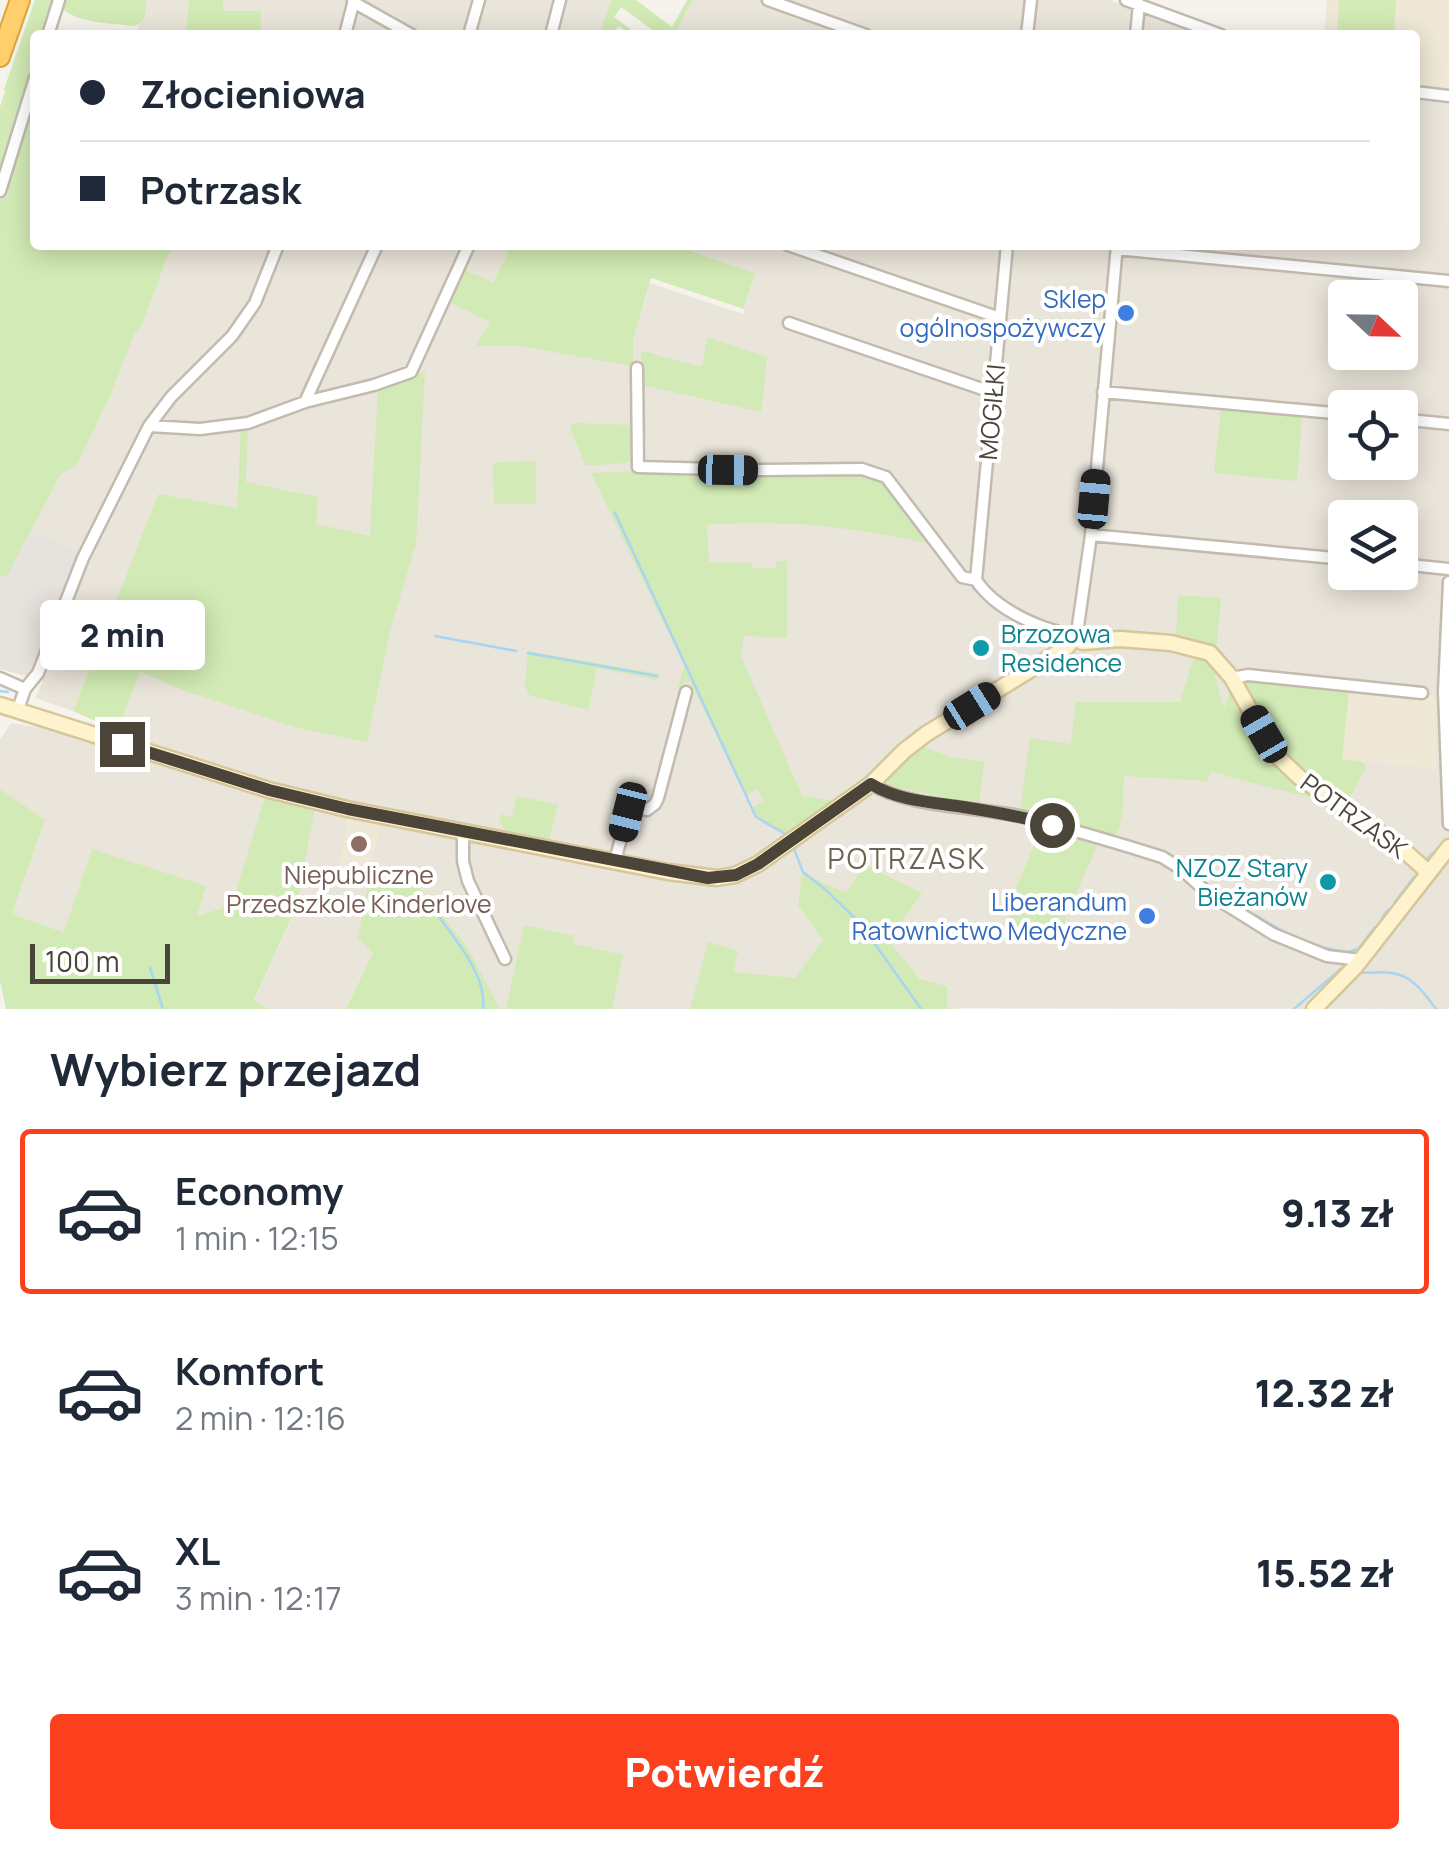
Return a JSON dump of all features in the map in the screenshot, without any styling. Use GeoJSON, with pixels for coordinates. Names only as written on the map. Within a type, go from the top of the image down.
{"type":"FeatureCollection","features":[{"type":"Feature","properties":{"kind":"highway"},"geometry":{"type":"LineString","coordinates":[[0,57],[20,0]]}},
{"type":"Feature","properties":{"kind":"street"},"geometry":{"type":"LineString","coordinates":[[50,30],[59,0]]}},
{"type":"Feature","properties":{"kind":"street"},"geometry":{"type":"LineString","coordinates":[[470,30],[479,0]]}},
{"type":"Feature","properties":{"kind":"street"},"geometry":{"type":"LineString","coordinates":[[552,30],[560,0]]}},
{"type":"Feature","properties":{"kind":"street"},"geometry":{"type":"LineString","coordinates":[[768,0],[852,30]]}},
{"type":"Feature","properties":{"kind":"street"},"geometry":{"type":"LineString","coordinates":[[1028,30],[1031,0]]}},
{"type":"Feature","properties":{"kind":"street"},"geometry":{"type":"LineString","coordinates":[[1126,0],[1208,30]]}},
{"type":"Feature","properties":{"kind":"street"},"geometry":{"type":"LineString","coordinates":[[346,30],[353,1],[403,30]]}},
{"type":"Feature","properties":{"kind":"street"},"geometry":{"type":"LineString","coordinates":[[1136,30],[1139,4]]}},
{"type":"Feature","properties":{"kind":"street"},"geometry":{"type":"LineString","coordinates":[[1420,93],[1449,96]]}},
{"type":"Feature","properties":{"kind":"street"},"geometry":{"type":"LineString","coordinates":[[0,191],[30,94]]}},
{"type":"Feature","properties":{"kind":"street"},"geometry":{"type":"LineString","coordinates":[[18,710],[38,673],[83,558],[149,426],[171,397],[232,336],[255,303],[276,250]]}},
{"type":"Feature","properties":{"kind":"street"},"geometry":{"type":"LineString","coordinates":[[305,402],[375,250]]}},
{"type":"Feature","properties":{"kind":"street"},"geometry":{"type":"LineString","coordinates":[[149,426],[200,429],[245,423],[411,372],[466,250]]}},
{"type":"Feature","properties":{"kind":"street"},"geometry":{"type":"LineString","coordinates":[[803,250],[1000,318]]}},
{"type":"Feature","properties":{"kind":"street","name":"MOGIŁKI"},"geometry":{"type":"LineString","coordinates":[[976,580],[1007,250]]}},
{"type":"Feature","properties":{"kind":"street"},"geometry":{"type":"LineString","coordinates":[[0,705],[269,790],[348,809],[706,878],[736,875],[758,864],[871,784],[926,734],[1067,648],[1074,638],[1091,535],[1116,250]]}},
{"type":"Feature","properties":{"kind":"street"},"geometry":{"type":"LineString","coordinates":[[1145,250],[1449,281]]}},
{"type":"Feature","properties":{"kind":"street"},"geometry":{"type":"LineString","coordinates":[[789,323],[994,393]]}},
{"type":"Feature","properties":{"kind":"street"},"geometry":{"type":"LineString","coordinates":[[637,368],[638,467],[862,469],[886,477],[962,577],[976,580],[997,603],[1024,619],[1074,638]]}},
{"type":"Feature","properties":{"kind":"street"},"geometry":{"type":"LineString","coordinates":[[1103,392],[1328,412]]}},
{"type":"Feature","properties":{"kind":"street"},"geometry":{"type":"LineString","coordinates":[[1418,421],[1449,424]]}},
{"type":"Feature","properties":{"kind":"street"},"geometry":{"type":"LineString","coordinates":[[1091,535],[1328,557]]}},
{"type":"Feature","properties":{"kind":"street"},"geometry":{"type":"LineString","coordinates":[[1418,565],[1449,568]]}},
{"type":"Feature","properties":{"kind":"street"},"geometry":{"type":"LineString","coordinates":[[1449,582],[1444,693],[1449,824]]}},
{"type":"Feature","properties":{"kind":"street","name":"POTRZASK"},"geometry":{"type":"LineString","coordinates":[[1074,638],[1083,642],[1120,639],[1179,644],[1210,653],[1232,678],[1274,753],[1428,872]]}},
{"type":"Feature","properties":{"kind":"street"},"geometry":{"type":"LineString","coordinates":[[1232,678],[1248,674],[1422,693]]}},
{"type":"Feature","properties":{"kind":"street"},"geometry":{"type":"LineString","coordinates":[[0,678],[26,689]]}},
{"type":"Feature","properties":{"kind":"street"},"geometry":{"type":"LineString","coordinates":[[615,860],[628,812],[636,808],[647,810],[656,804],[686,692]]}},
{"type":"Feature","properties":{"kind":"street"},"geometry":{"type":"LineString","coordinates":[[871,784],[909,798],[1028,818],[1162,858],[1185,871],[1209,894],[1285,939],[1355,967]]}},
{"type":"Feature","properties":{"kind":"street"},"geometry":{"type":"LineString","coordinates":[[463,832],[468,882],[505,959]]}},
{"type":"Feature","properties":{"kind":"street"},"geometry":{"type":"LineString","coordinates":[[1314,1009],[1355,967],[1449,846]]}},
{"type":"Feature","properties":{"kind":"shaded area"},"geometry":{"type":"Polygon","coordinates":[[[146,0],[189,0],[186,30],[139,30],[145,17],[146,0]]]}},
{"type":"Feature","properties":{"kind":"shaded area"},"geometry":{"type":"Polygon","coordinates":[[[223,0],[611,0],[601,30],[261,30],[261,11],[223,11],[223,0]]]}},
{"type":"Feature","properties":{"kind":"shaded area"},"geometry":{"type":"Polygon","coordinates":[[[693,0],[1109,0],[1190,30],[677,30],[693,0]]]}},
{"type":"Feature","properties":{"kind":"shaded area"},"geometry":{"type":"Polygon","coordinates":[[[1327,0],[1449,0],[1449,90],[1420,87],[1420,30],[1324,30],[1327,0]]]}},
{"type":"Feature","properties":{"kind":"shaded area"},"geometry":{"type":"Polygon","coordinates":[[[1420,101],[1449,104],[1449,1009],[947,1008],[947,986],[920,979],[877,927],[843,967],[734,1009],[500,1009],[467,946],[409,873],[371,867],[380,822],[350,872],[369,881],[359,938],[374,953],[346,1009],[270,1009],[254,1001],[296,909],[232,906],[196,916],[205,886],[92,850],[65,932],[12,914],[45,821],[0,789],[0,740],[11,723],[117,740],[140,672],[297,728],[367,741],[391,628],[416,545],[158,494],[73,711],[35,698],[43,681],[0,669],[0,575],[6,576],[61,474],[112,392],[170,250],[509,250],[493,283],[451,301],[491,322],[477,346],[518,346],[632,365],[633,341],[650,283],[743,314],[755,273],[688,250],[1420,250],[1420,101]]]}},
{"type":"Feature","properties":{"kind":"shaded area"},"geometry":{"type":"Polygon","coordinates":[[[30,532],[79,552],[37,656],[33,656],[30,664],[24,663],[19,674],[0,669],[0,575],[6,576],[30,532]]]}},
{"type":"Feature","properties":{"kind":"shaded area"},"geometry":{"type":"Polygon","coordinates":[[[1001,635],[1043,652],[1003,678],[985,673],[1001,635]]]}},
{"type":"Feature","properties":{"kind":"shaded area"},"geometry":{"type":"Polygon","coordinates":[[[1343,689],[1352,693],[1353,689],[1401,695],[1406,702],[1422,695],[1436,697],[1436,769],[1290,753],[1343,689]]]}},
{"type":"Feature","properties":{"kind":"shaded area","name":"Niepubliczne Przedszkole Kinderlove"},"geometry":{"type":"Polygon","coordinates":[[[349,815],[380,822],[369,881],[338,869],[349,815]]]}},
{"type":"Feature","properties":{"kind":"green space"},"geometry":{"type":"Polygon","coordinates":[[[35,0],[55,0],[46,30],[30,30],[30,83],[0,183],[0,107],[35,0]]]}},
{"type":"Feature","properties":{"kind":"green space"},"geometry":{"type":"Polygon","coordinates":[[[62,0],[146,0],[146,13],[134,26],[96,22],[61,8],[62,0]]]}},
{"type":"Feature","properties":{"kind":"green space"},"geometry":{"type":"Polygon","coordinates":[[[189,0],[223,0],[223,11],[261,11],[261,30],[186,30],[189,0]]]}},
{"type":"Feature","properties":{"kind":"green space"},"geometry":{"type":"Polygon","coordinates":[[[611,0],[636,0],[672,27],[687,0],[693,0],[677,30],[653,30],[621,7],[614,17],[631,30],[619,26],[615,30],[601,30],[611,0]]]}},
{"type":"Feature","properties":{"kind":"green space"},"geometry":{"type":"Polygon","coordinates":[[[1339,0],[1396,0],[1394,30],[1337,30],[1339,0]]]}},
{"type":"Feature","properties":{"kind":"green space"},"geometry":{"type":"Polygon","coordinates":[[[30,104],[30,250],[170,250],[142,325],[134,334],[112,392],[76,466],[61,474],[6,577],[0,575],[0,201],[30,104]]]}},
{"type":"Feature","properties":{"kind":"green space"},"geometry":{"type":"Polygon","coordinates":[[[509,250],[688,250],[755,273],[744,309],[651,278],[633,341],[633,366],[518,346],[476,346],[490,322],[450,302],[464,269],[493,283],[509,250]]]}},
{"type":"Feature","properties":{"kind":"green space"},"geometry":{"type":"Polygon","coordinates":[[[707,337],[767,357],[761,412],[642,385],[643,351],[702,367],[707,337]]]}},
{"type":"Feature","properties":{"kind":"green space"},"geometry":{"type":"Polygon","coordinates":[[[425,372],[416,545],[391,628],[367,742],[297,728],[140,672],[118,731],[73,711],[158,494],[237,508],[241,428],[248,426],[246,482],[318,497],[316,524],[370,536],[378,387],[425,372]]]}},
{"type":"Feature","properties":{"kind":"green space"},"geometry":{"type":"Polygon","coordinates":[[[1221,409],[1302,416],[1297,481],[1214,473],[1221,409]]]}},
{"type":"Feature","properties":{"kind":"green space"},"geometry":{"type":"Polygon","coordinates":[[[573,423],[634,425],[632,458],[626,463],[586,466],[570,428],[573,423]]]}},
{"type":"Feature","properties":{"kind":"green space"},"geometry":{"type":"Polygon","coordinates":[[[536,461],[536,504],[494,504],[496,462],[536,461]]]}},
{"type":"Feature","properties":{"kind":"green space"},"geometry":{"type":"Polygon","coordinates":[[[683,472],[697,479],[736,474],[863,474],[884,482],[931,544],[820,526],[707,525],[709,562],[776,568],[777,561],[787,561],[787,638],[744,636],[741,656],[802,796],[830,800],[833,806],[789,835],[758,817],[752,808],[764,800],[756,789],[746,796],[690,682],[678,689],[684,665],[591,473],[683,472]]]}},
{"type":"Feature","properties":{"kind":"green space"},"geometry":{"type":"Polygon","coordinates":[[[1178,595],[1221,598],[1216,651],[1176,637],[1178,595]]]}},
{"type":"Feature","properties":{"kind":"green space"},"geometry":{"type":"Polygon","coordinates":[[[528,651],[659,674],[658,680],[597,668],[588,710],[529,695],[525,686],[528,651]]]}},
{"type":"Feature","properties":{"kind":"green space"},"geometry":{"type":"Polygon","coordinates":[[[1198,655],[1216,668],[1224,709],[1231,690],[1246,678],[1343,689],[1349,693],[1342,759],[1362,762],[1366,767],[1348,801],[1324,801],[1211,772],[1207,781],[1124,776],[1122,819],[1115,838],[1020,812],[1030,738],[1071,744],[1076,702],[1180,702],[1198,655]]]}},
{"type":"Feature","properties":{"kind":"green space"},"geometry":{"type":"Polygon","coordinates":[[[920,746],[955,758],[984,762],[979,805],[890,786],[885,778],[920,746]]]}},
{"type":"Feature","properties":{"kind":"green space"},"geometry":{"type":"Polygon","coordinates":[[[0,789],[45,820],[12,914],[64,932],[92,849],[206,886],[197,916],[232,905],[265,796],[315,809],[296,908],[254,1000],[269,1009],[6,1009],[0,981],[0,789]]]}},
{"type":"Feature","properties":{"kind":"green space"},"geometry":{"type":"Polygon","coordinates":[[[517,796],[558,805],[549,841],[506,832],[499,820],[501,814],[512,817],[517,796]]]}},
{"type":"Feature","properties":{"kind":"green space"},"geometry":{"type":"Polygon","coordinates":[[[1042,827],[1098,841],[1063,932],[1027,925],[1023,935],[1005,932],[1016,888],[1042,827]]]}},
{"type":"Feature","properties":{"kind":"green space"},"geometry":{"type":"Polygon","coordinates":[[[865,865],[922,893],[888,940],[920,979],[947,986],[947,1008],[963,1009],[690,1009],[708,942],[738,951],[733,972],[795,978],[823,940],[798,905],[802,873],[846,893],[865,865]]]}},
{"type":"Feature","properties":{"kind":"green space"},"geometry":{"type":"Polygon","coordinates":[[[371,867],[408,873],[467,946],[500,1009],[346,1009],[373,953],[358,938],[371,867]]]}},
{"type":"Feature","properties":{"kind":"green space"},"geometry":{"type":"Polygon","coordinates":[[[524,925],[575,936],[573,944],[623,955],[612,1009],[506,1009],[524,925]]]}},
{"type":"Feature","properties":{"kind":"waterway"},"geometry":{"type":"LineString","coordinates":[[615,513],[756,817],[787,835]]}},
{"type":"Feature","properties":{"kind":"waterway"},"geometry":{"type":"LineString","coordinates":[[973,588],[993,605]]}},
{"type":"Feature","properties":{"kind":"waterway"},"geometry":{"type":"LineString","coordinates":[[1044,633],[1057,638]]}},
{"type":"Feature","properties":{"kind":"waterway"},"geometry":{"type":"LineString","coordinates":[[435,636],[516,651]]}},
{"type":"Feature","properties":{"kind":"waterway"},"geometry":{"type":"LineString","coordinates":[[528,653],[657,676]]}},
{"type":"Feature","properties":{"kind":"waterway"},"geometry":{"type":"LineString","coordinates":[[0,691],[8,692]]}},
{"type":"Feature","properties":{"kind":"waterway"},"geometry":{"type":"LineString","coordinates":[[1428,858],[1442,845]]}},
{"type":"Feature","properties":{"kind":"waterway"},"geometry":{"type":"LineString","coordinates":[[794,849],[803,872],[860,923],[921,1009]]}},
{"type":"Feature","properties":{"kind":"waterway"},"geometry":{"type":"LineString","coordinates":[[1395,902],[1414,877]]}},
{"type":"Feature","properties":{"kind":"waterway"},"geometry":{"type":"LineString","coordinates":[[1214,891],[1228,899]]}},
{"type":"Feature","properties":{"kind":"waterway"},"geometry":{"type":"LineString","coordinates":[[433,908],[474,968],[483,995],[483,1009]]}},
{"type":"Feature","properties":{"kind":"waterway"},"geometry":{"type":"LineString","coordinates":[[1382,918],[1388,910]]}},
{"type":"Feature","properties":{"kind":"waterway"},"geometry":{"type":"LineString","coordinates":[[1254,914],[1299,939],[1348,952]]}},
{"type":"Feature","properties":{"kind":"waterway"},"geometry":{"type":"LineString","coordinates":[[1348,952],[1358,949],[1375,927]]}},
{"type":"Feature","properties":{"kind":"waterway"},"geometry":{"type":"LineString","coordinates":[[1294,1009],[1343,963]]}},
{"type":"Feature","properties":{"kind":"waterway"},"geometry":{"type":"LineString","coordinates":[[150,968],[163,1009]]}},
{"type":"Feature","properties":{"kind":"waterway"},"geometry":{"type":"LineString","coordinates":[[1359,972],[1388,972],[1406,978],[1436,1009]]}},
{"type":"Feature","properties":{"kind":"place","name":"Sklep ogólnospożywczy"},"geometry":{"type":"Point","coordinates":[1126,313]}},
{"type":"Feature","properties":{"kind":"place","name":"Brzozowa Residence"},"geometry":{"type":"Point","coordinates":[981,648]}},
{"type":"Feature","properties":{"kind":"place","name":"Niepubliczne Przedszkole Kinderlove"},"geometry":{"type":"Point","coordinates":[359,844]}},
{"type":"Feature","properties":{"kind":"place","name":"NZOZ Stary Bieżanów"},"geometry":{"type":"Point","coordinates":[1328,882]}},
{"type":"Feature","properties":{"kind":"place","name":"Liberandum Ratownictwo Medyczne"},"geometry":{"type":"Point","coordinates":[1147,916]}},
{"type":"Feature","properties":{"kind":"district","name":"POTRZASK"},"geometry":{"type":"Point","coordinates":[907,859]}},
{"type":"Feature","properties":{"kind":"route"},"geometry":{"type":"LineString","coordinates":[[122,744],[269,790],[348,809],[708,878],[736,875],[758,864],[871,784],[909,798],[1052,825]]}}]}
